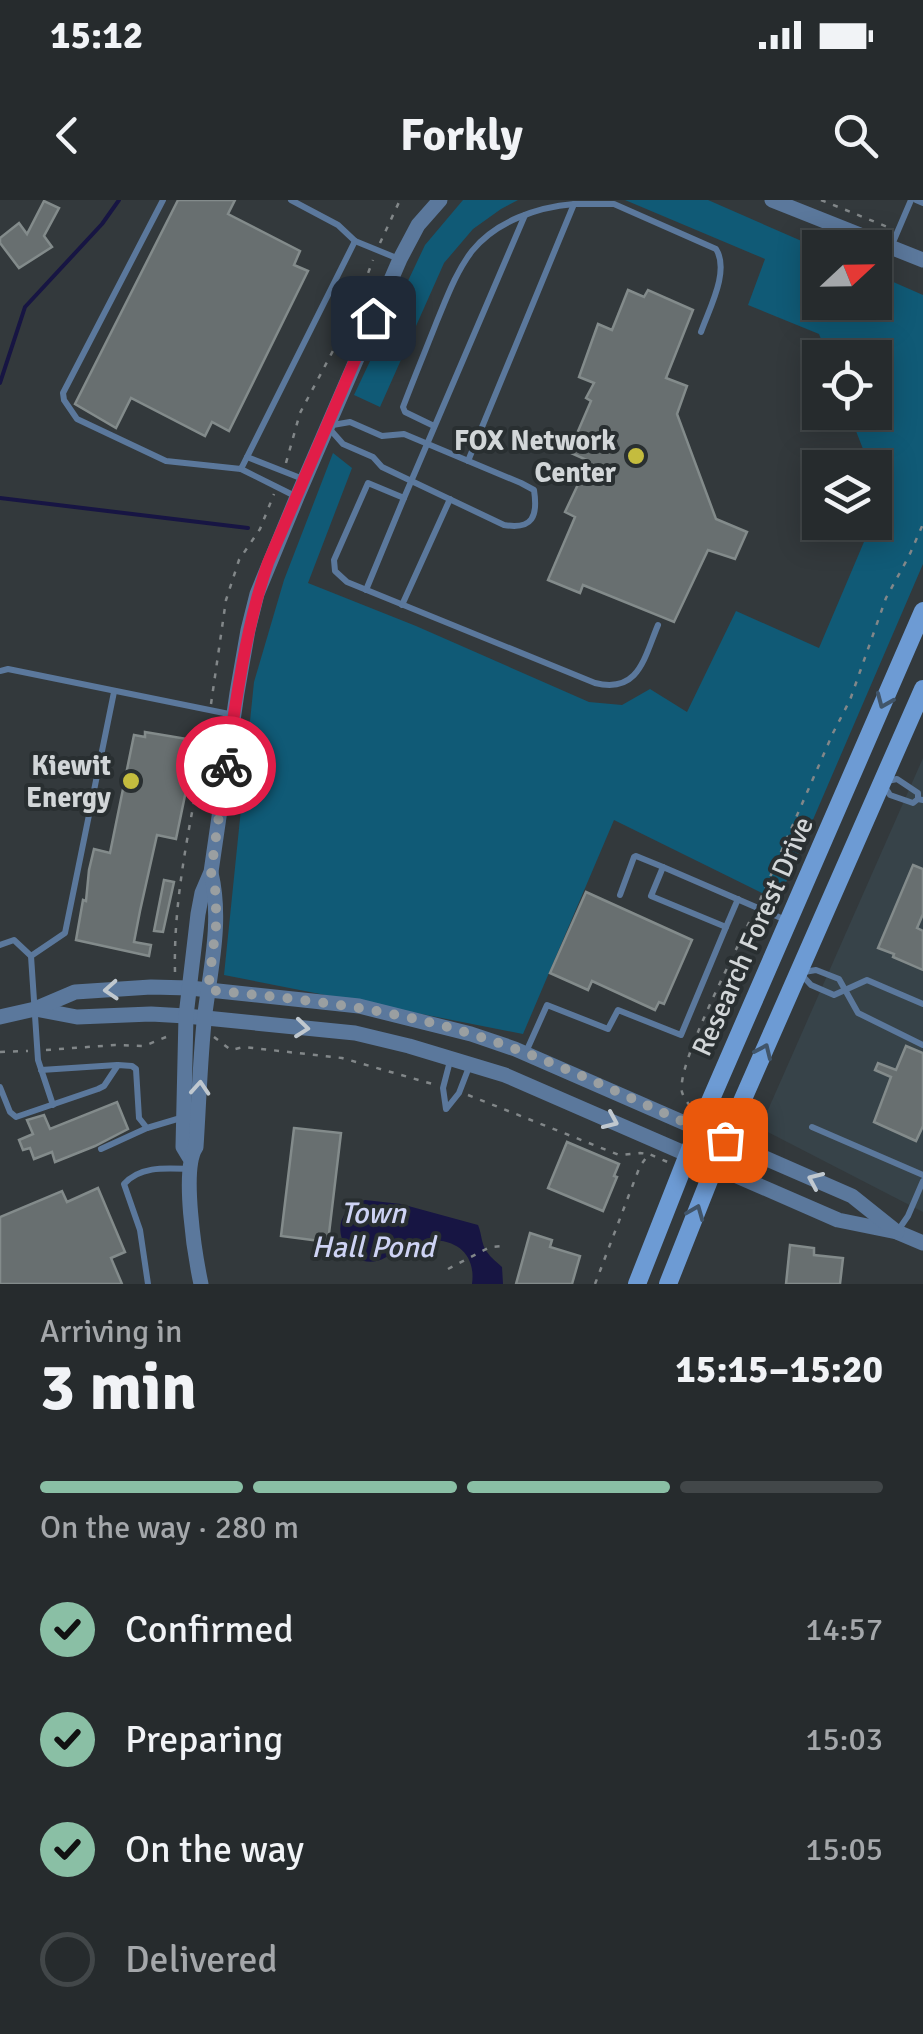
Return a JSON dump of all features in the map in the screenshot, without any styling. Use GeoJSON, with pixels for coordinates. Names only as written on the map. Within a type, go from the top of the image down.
{"type":"FeatureCollection","features":[{"type":"Feature","properties":{"kind":"main road","name":"Research Forest Drive"},"geometry":{"type":"LineString","coordinates":[[637,1284],[686,1159],[696,1120],[789,922],[923,611]]}},
{"type":"Feature","properties":{"kind":"main road","name":"Research Forest Drive"},"geometry":{"type":"LineString","coordinates":[[668,1284],[725,1140],[923,689]]}},
{"type":"Feature","properties":{"kind":"main road"},"geometry":{"type":"LineString","coordinates":[[862,752],[880,788]]}},
{"type":"Feature","properties":{"kind":"street"},"geometry":{"type":"LineString","coordinates":[[201,1284],[190,1207],[189,1163],[183,1147],[186,1016],[198,914],[211,872],[248,630],[296,497],[400,259],[418,226],[440,200]]}},
{"type":"Feature","properties":{"kind":"street"},"geometry":{"type":"LineString","coordinates":[[772,200],[816,205],[859,230]]}},
{"type":"Feature","properties":{"kind":"street"},"geometry":{"type":"LineString","coordinates":[[892,249],[923,260]]}},
{"type":"Feature","properties":{"kind":"street"},"geometry":{"type":"LineString","coordinates":[[189,1163],[196,1147],[216,926],[211,872]]}},
{"type":"Feature","properties":{"kind":"street"},"geometry":{"type":"LineString","coordinates":[[0,1017],[35,1009],[74,992],[150,987],[359,1006],[471,1034],[696,1120],[725,1140],[852,1196],[897,1232]]}},
{"type":"Feature","properties":{"kind":"street"},"geometry":{"type":"LineString","coordinates":[[35,1009],[77,1017],[186,1016],[355,1034],[451,1058],[505,1075],[686,1159],[714,1166],[838,1220],[897,1232],[923,1243]]}},
{"type":"Feature","properties":{"kind":"street"},"geometry":{"type":"LineString","coordinates":[[451,1058],[471,1034]]}},
{"type":"Feature","properties":{"kind":"street"},"geometry":{"type":"LineString","coordinates":[[470,1064],[471,1034]]}},
{"type":"Feature","properties":{"kind":"lane"},"geometry":{"type":"LineString","coordinates":[[163,200],[64,392],[64,400],[76,419],[166,461],[241,469],[296,497]]}},
{"type":"Feature","properties":{"kind":"lane"},"geometry":{"type":"LineString","coordinates":[[290,200],[338,224],[355,241],[400,259]]}},
{"type":"Feature","properties":{"kind":"lane"},"geometry":{"type":"LineString","coordinates":[[892,244],[913,200],[923,203]]}},
{"type":"Feature","properties":{"kind":"lane"},"geometry":{"type":"LineString","coordinates":[[468,460],[574,204]]}},
{"type":"Feature","properties":{"kind":"lane"},"geometry":{"type":"LineString","coordinates":[[434,426],[405,412],[403,407],[452,283],[472,250],[498,228],[546,206],[614,204],[716,249],[722,270],[701,332]]}},
{"type":"Feature","properties":{"kind":"lane"},"geometry":{"type":"LineString","coordinates":[[366,590],[525,215]]}},
{"type":"Feature","properties":{"kind":"lane"},"geometry":{"type":"LineString","coordinates":[[241,469],[355,241]]}},
{"type":"Feature","properties":{"kind":"lane"},"geometry":{"type":"LineString","coordinates":[[350,422],[382,436],[404,434],[534,490],[537,509],[532,520],[518,527],[504,525],[382,467],[373,457],[343,444],[327,426],[350,422]]}},
{"type":"Feature","properties":{"kind":"lane"},"geometry":{"type":"LineString","coordinates":[[246,457],[304,480]]}},
{"type":"Feature","properties":{"kind":"lane"},"geometry":{"type":"LineString","coordinates":[[404,498],[368,483],[334,560],[335,571],[348,582],[610,687],[626,683],[639,670],[658,625]]}},
{"type":"Feature","properties":{"kind":"lane"},"geometry":{"type":"LineString","coordinates":[[402,605],[450,499]]}},
{"type":"Feature","properties":{"kind":"lane"},"geometry":{"type":"LineString","coordinates":[[0,671],[8,669],[234,716]]}},
{"type":"Feature","properties":{"kind":"lane"},"geometry":{"type":"LineString","coordinates":[[31,956],[65,933],[114,692]]}},
{"type":"Feature","properties":{"kind":"lane"},"geometry":{"type":"LineString","coordinates":[[897,779],[918,793],[921,801],[914,803],[880,788],[897,779]]}},
{"type":"Feature","properties":{"kind":"lane"},"geometry":{"type":"LineString","coordinates":[[620,895],[636,856],[789,922]]}},
{"type":"Feature","properties":{"kind":"lane"},"geometry":{"type":"LineString","coordinates":[[664,867],[651,896],[726,927]]}},
{"type":"Feature","properties":{"kind":"lane"},"geometry":{"type":"LineString","coordinates":[[525,1054],[547,1005],[608,1029],[618,1010],[681,1035],[738,899]]}},
{"type":"Feature","properties":{"kind":"lane"},"geometry":{"type":"LineString","coordinates":[[0,945],[14,940],[31,956],[38,1050],[53,1104]]}},
{"type":"Feature","properties":{"kind":"lane"},"geometry":{"type":"LineString","coordinates":[[799,972],[816,970],[839,978],[858,1014],[923,1045]]}},
{"type":"Feature","properties":{"kind":"lane"},"geometry":{"type":"LineString","coordinates":[[799,972],[812,985],[834,996],[867,980],[923,1004]]}},
{"type":"Feature","properties":{"kind":"lane"},"geometry":{"type":"LineString","coordinates":[[451,1058],[443,1088],[446,1109],[459,1093],[470,1064]]}},
{"type":"Feature","properties":{"kind":"lane"},"geometry":{"type":"LineString","coordinates":[[0,1088],[16,1117],[104,1086],[118,1065]]}},
{"type":"Feature","properties":{"kind":"lane"},"geometry":{"type":"LineString","coordinates":[[41,1070],[132,1066],[136,1069],[139,1118],[147,1128]]}},
{"type":"Feature","properties":{"kind":"lane"},"geometry":{"type":"LineString","coordinates":[[100,1149],[184,1117]]}},
{"type":"Feature","properties":{"kind":"lane"},"geometry":{"type":"LineString","coordinates":[[812,1127],[923,1178],[897,1232]]}},
{"type":"Feature","properties":{"kind":"lane"},"geometry":{"type":"LineString","coordinates":[[148,1284],[140,1230],[124,1184],[126,1179],[150,1169],[189,1163]]}},
{"type":"Feature","properties":{"kind":"path"},"geometry":{"type":"LineString","coordinates":[[816,205],[898,231]]}},
{"type":"Feature","properties":{"kind":"path"},"geometry":{"type":"LineString","coordinates":[[696,1120],[682,1094],[682,1078],[714,993],[733,960],[832,732],[850,700],[886,598],[923,524]]}},
{"type":"Feature","properties":{"kind":"path"},"geometry":{"type":"LineString","coordinates":[[0,1052],[144,1046],[175,1034],[185,1035]]}},
{"type":"Feature","properties":{"kind":"path"},"geometry":{"type":"LineString","coordinates":[[204,1036],[216,1038],[231,1050],[244,1047],[342,1058],[443,1088]]}},
{"type":"Feature","properties":{"kind":"path"},"geometry":{"type":"LineString","coordinates":[[459,1093],[619,1155],[648,1154],[670,1163],[686,1159]]}},
{"type":"Feature","properties":{"kind":"path"},"geometry":{"type":"LineString","coordinates":[[595,1284],[648,1154]]}},
{"type":"Feature","properties":{"kind":"path"},"geometry":{"type":"LineString","coordinates":[[448,1269],[490,1248],[503,1246]]}},
{"type":"Feature","properties":{"kind":"shaded area"},"geometry":{"type":"Polygon","coordinates":[[[463,200],[518,200],[473,229],[444,263],[380,407],[354,395],[425,245],[463,200]]]}},
{"type":"Feature","properties":{"kind":"shaded area"},"geometry":{"type":"Polygon","coordinates":[[[625,200],[708,200],[802,241],[802,320],[892,320],[892,281],[923,295],[923,564],[778,901],[614,820],[523,1034],[224,975],[254,682],[284,580],[333,453],[352,468],[308,583],[589,702],[622,705],[650,689],[687,712],[736,611],[819,648],[865,540],[892,540],[892,450],[863,450],[856,430],[892,430],[892,340],[821,340],[819,334],[748,305],[765,259],[625,200]]]}},
{"type":"Feature","properties":{"kind":"shaded area"},"geometry":{"type":"Polygon","coordinates":[[[923,758],[923,1212],[760,1128],[923,758]]]}},
{"type":"Feature","properties":{"kind":"water","name":"Town Hall Pond"},"geometry":{"type":"Polygon","coordinates":[[[365,1200],[401,1204],[478,1225],[485,1249],[502,1267],[503,1284],[472,1284],[470,1261],[464,1252],[437,1240],[405,1246],[373,1262],[353,1258],[343,1241],[341,1224],[348,1210],[365,1200]]]}},
{"type":"Feature","properties":{"kind":"building"},"geometry":{"type":"Polygon","coordinates":[[[178,200],[235,200],[228,214],[300,251],[294,265],[308,271],[229,431],[212,422],[205,436],[131,398],[116,428],[75,404],[178,200]]]}},
{"type":"Feature","properties":{"kind":"building"},"geometry":{"type":"Polygon","coordinates":[[[44,201],[59,208],[44,236],[52,247],[19,268],[0,238],[19,223],[27,234],[44,201]]]}},
{"type":"Feature","properties":{"kind":"building","name":"FOX Network Center"},"geometry":{"type":"Polygon","coordinates":[[[628,290],[644,297],[648,290],[693,310],[666,378],[687,386],[677,414],[716,519],[747,532],[735,559],[708,550],[674,622],[583,585],[580,593],[548,580],[575,517],[565,512],[589,461],[569,452],[591,401],[586,398],[594,383],[579,377],[598,324],[612,330],[628,290]]]}},
{"type":"Feature","properties":{"kind":"building"},"geometry":{"type":"Polygon","coordinates":[[[145,732],[187,739],[186,746],[195,747],[176,839],[157,835],[140,911],[134,942],[151,945],[149,956],[76,940],[94,849],[110,853],[134,735],[145,737],[145,732]]]}},
{"type":"Feature","properties":{"kind":"building"},"geometry":{"type":"Polygon","coordinates":[[[913,865],[923,869],[923,914],[917,928],[923,931],[923,970],[878,948],[913,865]]]}},
{"type":"Feature","properties":{"kind":"building"},"geometry":{"type":"Polygon","coordinates":[[[164,880],[174,882],[163,932],[154,931],[164,880]]]}},
{"type":"Feature","properties":{"kind":"building"},"geometry":{"type":"Polygon","coordinates":[[[586,892],[692,940],[664,1004],[659,1002],[655,1010],[592,981],[588,990],[550,973],[586,892]]]}},
{"type":"Feature","properties":{"kind":"building"},"geometry":{"type":"Polygon","coordinates":[[[906,1046],[923,1053],[923,1126],[916,1141],[874,1122],[891,1077],[875,1070],[878,1063],[896,1070],[906,1046]]]}},
{"type":"Feature","properties":{"kind":"building"},"geometry":{"type":"Polygon","coordinates":[[[117,1102],[128,1129],[95,1146],[55,1162],[52,1152],[34,1159],[30,1148],[23,1150],[19,1140],[33,1134],[27,1120],[44,1115],[50,1129],[117,1102]]]}},
{"type":"Feature","properties":{"kind":"building"},"geometry":{"type":"Polygon","coordinates":[[[294,1128],[341,1133],[328,1242],[281,1236],[294,1128]]]}},
{"type":"Feature","properties":{"kind":"building"},"geometry":{"type":"Polygon","coordinates":[[[567,1142],[619,1164],[603,1211],[548,1188],[567,1142]]]}},
{"type":"Feature","properties":{"kind":"building"},"geometry":{"type":"Polygon","coordinates":[[[98,1188],[125,1252],[111,1258],[122,1284],[0,1284],[0,1217],[62,1191],[67,1202],[98,1188]]]}},
{"type":"Feature","properties":{"kind":"building"},"geometry":{"type":"Polygon","coordinates":[[[530,1233],[552,1240],[550,1247],[580,1256],[572,1284],[516,1284],[530,1233]]]}},
{"type":"Feature","properties":{"kind":"building"},"geometry":{"type":"Polygon","coordinates":[[[790,1245],[814,1248],[814,1255],[843,1258],[840,1284],[786,1284],[790,1245]]]}},
{"type":"Feature","properties":{"kind":"waterway"},"geometry":{"type":"LineString","coordinates":[[0,383],[25,307],[102,224],[119,200]]}},
{"type":"Feature","properties":{"kind":"waterway"},"geometry":{"type":"LineString","coordinates":[[0,498],[248,528]]}},
{"type":"Feature","properties":{"kind":"way so far"},"geometry":{"type":"LineString","coordinates":[[226,766],[211,872],[216,926],[208,990],[359,1006],[471,1034],[515,1049],[725,1140]]}},
{"type":"Feature","properties":{"kind":"place","name":"FOX Network Center"},"geometry":{"type":"Point","coordinates":[636,456]}},
{"type":"Feature","properties":{"kind":"place","name":"Kiewit Energy"},"geometry":{"type":"Point","coordinates":[131,781]}},
{"type":"Feature","properties":{"kind":"route"},"geometry":{"type":"LineString","coordinates":[[226,766],[248,630],[268,563],[373,318]]}}]}
